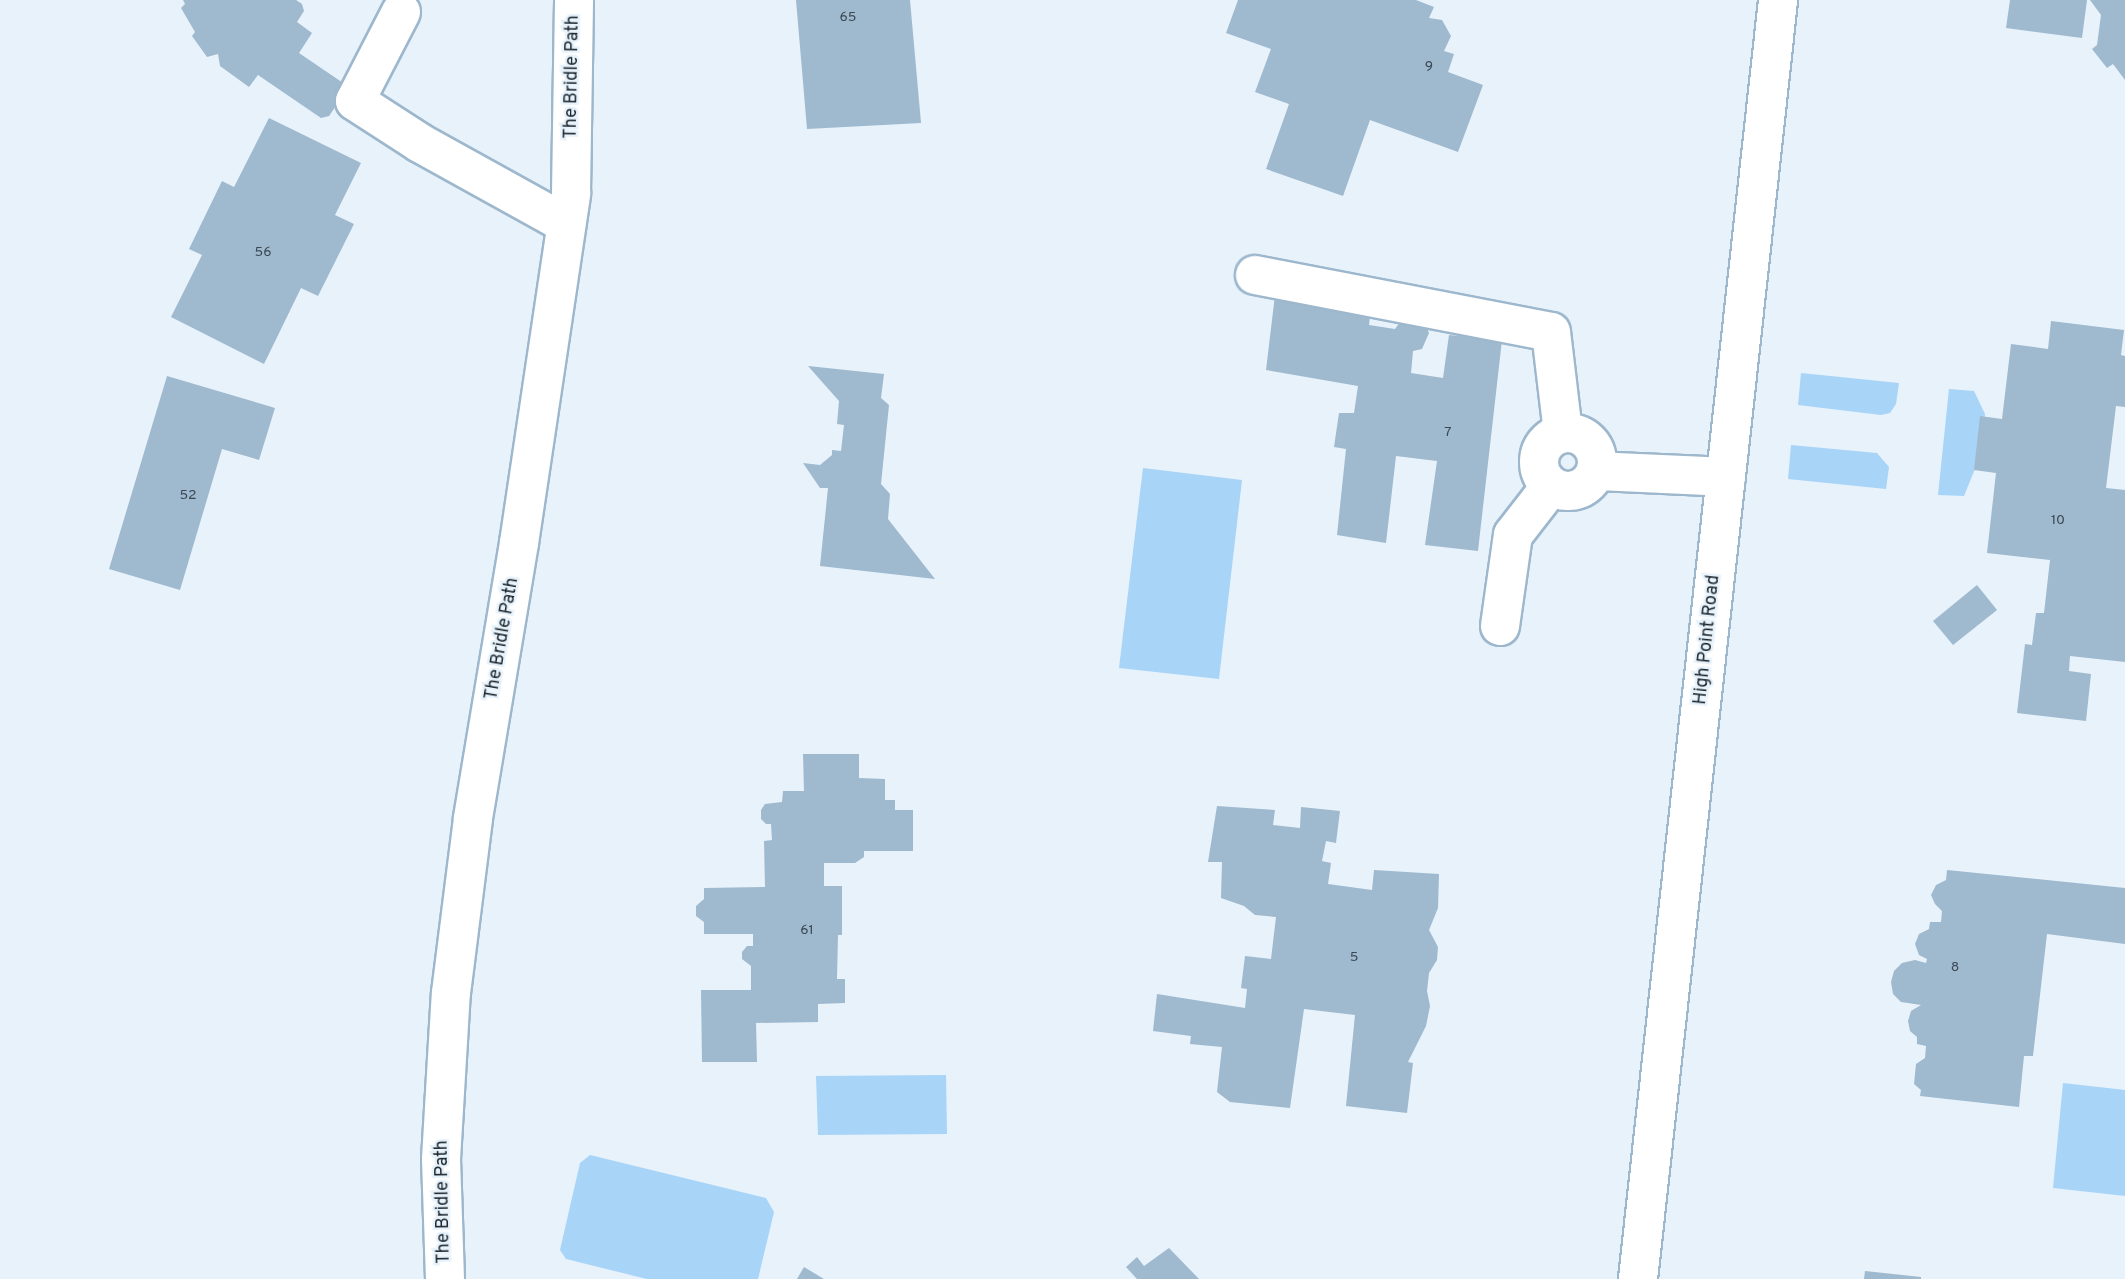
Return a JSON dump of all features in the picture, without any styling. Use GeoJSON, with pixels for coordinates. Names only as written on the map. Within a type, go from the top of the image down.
{"type":"FeatureCollection","features":[{"type":"Feature","properties":{"kind":"street","name":"The Bridle Path"},"geometry":{"type":"LineString","coordinates":[[445,1279],[441,1159],[451,993],[473,818],[519,543],[571,193],[574,0]]}},
{"type":"Feature","properties":{"kind":"street","name":"High Point Road"},"geometry":{"type":"LineString","coordinates":[[1638,1279],[1778,0]]}},
{"type":"Feature","properties":{"kind":"street"},"geometry":{"type":"LineString","coordinates":[[401,12],[355,101],[420,143],[566,224]]}},
{"type":"Feature","properties":{"kind":"street"},"geometry":{"type":"LineString","coordinates":[[1255,275],[1551,331],[1563,433]]}},
{"type":"Feature","properties":{"kind":"street"},"geometry":{"type":"LineString","coordinates":[[1563,433],[1573,433],[1590,442],[1598,461],[1596,471],[1586,486],[1577,491],[1559,490],[1551,486],[1539,470],[1540,450],[1546,442],[1563,433]]}},
{"type":"Feature","properties":{"kind":"street"},"geometry":{"type":"LineString","coordinates":[[1596,471],[1726,477]]}},
{"type":"Feature","properties":{"kind":"street"},"geometry":{"type":"LineString","coordinates":[[1500,626],[1513,535],[1551,486]]}},
{"type":"Feature","properties":{"kind":"shaded area"},"geometry":{"type":"Polygon","coordinates":[[[1801,373],[1899,383],[1896,404],[1890,413],[1881,415],[1798,405],[1801,373]]]}},
{"type":"Feature","properties":{"kind":"shaded area"},"geometry":{"type":"Polygon","coordinates":[[[1949,389],[1974,391],[1985,414],[1979,459],[1964,496],[1938,495],[1949,389]]]}},
{"type":"Feature","properties":{"kind":"shaded area"},"geometry":{"type":"Polygon","coordinates":[[[1791,445],[1877,453],[1889,467],[1886,489],[1788,479],[1791,445]]]}},
{"type":"Feature","properties":{"kind":"shaded area"},"geometry":{"type":"Polygon","coordinates":[[[1143,468],[1242,480],[1219,679],[1119,668],[1143,468]]]}},
{"type":"Feature","properties":{"kind":"shaded area"},"geometry":{"type":"Polygon","coordinates":[[[946,1075],[947,1134],[818,1135],[816,1076],[946,1075]]]}},
{"type":"Feature","properties":{"kind":"shaded area"},"geometry":{"type":"Polygon","coordinates":[[[2063,1083],[2125,1090],[2125,1196],[2053,1188],[2063,1083]]]}},
{"type":"Feature","properties":{"kind":"shaded area"},"geometry":{"type":"Polygon","coordinates":[[[590,1155],[766,1198],[774,1212],[758,1279],[647,1279],[566,1259],[560,1250],[580,1163],[590,1155]]]}},
{"type":"Feature","properties":{"kind":"building"},"geometry":{"type":"Polygon","coordinates":[[[183,0],[296,0],[302,4],[304,11],[297,22],[312,33],[299,53],[349,87],[329,116],[321,118],[258,75],[249,87],[220,66],[218,54],[207,57],[192,36],[195,32],[181,8],[185,4],[183,0]]]}},
{"type":"Feature","properties":{"kind":"building"},"geometry":{"type":"Polygon","coordinates":[[[796,0],[910,0],[921,123],[807,129],[796,0]]]}},
{"type":"Feature","properties":{"kind":"building"},"geometry":{"type":"Polygon","coordinates":[[[1238,0],[1416,0],[1434,7],[1429,18],[1442,20],[1451,36],[1444,51],[1454,54],[1448,72],[1483,85],[1458,152],[1370,120],[1343,196],[1266,169],[1289,104],[1255,92],[1271,49],[1226,33],[1238,0]]]}},
{"type":"Feature","properties":{"kind":"building"},"geometry":{"type":"Polygon","coordinates":[[[2010,0],[2087,0],[2082,38],[2006,28],[2010,0]]]}},
{"type":"Feature","properties":{"kind":"building"},"geometry":{"type":"Polygon","coordinates":[[[2090,0],[2125,0],[2125,80],[2113,64],[2107,68],[2092,49],[2097,45],[2101,15],[2090,0]]]}},
{"type":"Feature","properties":{"kind":"building"},"geometry":{"type":"Polygon","coordinates":[[[269,118],[361,163],[335,215],[354,224],[318,296],[301,288],[264,364],[171,317],[202,255],[189,249],[222,181],[234,187],[269,118]]]}},
{"type":"Feature","properties":{"kind":"building"},"geometry":{"type":"Polygon","coordinates":[[[1275,295],[1371,308],[1369,325],[1395,329],[1400,322],[1426,325],[1429,333],[1422,349],[1413,351],[1411,373],[1443,378],[1449,335],[1502,340],[1478,551],[1425,545],[1437,461],[1396,456],[1386,543],[1337,535],[1346,449],[1334,447],[1339,413],[1354,413],[1358,386],[1266,370],[1275,295]]]}},
{"type":"Feature","properties":{"kind":"building"},"geometry":{"type":"Polygon","coordinates":[[[2051,321],[2124,330],[2121,355],[2125,356],[2125,407],[2116,406],[2106,488],[2125,490],[2125,662],[2070,656],[2069,671],[2091,674],[2086,721],[2017,713],[2025,644],[2032,645],[2036,613],[2044,613],[2050,560],[1987,553],[1996,473],[1974,470],[1980,416],[2002,419],[2011,344],[2048,349],[2051,321]]]}},
{"type":"Feature","properties":{"kind":"building"},"geometry":{"type":"Polygon","coordinates":[[[808,366],[884,374],[881,398],[889,405],[881,484],[890,494],[888,519],[935,579],[820,566],[828,488],[820,488],[803,463],[820,465],[832,455],[832,450],[841,451],[844,425],[837,424],[839,401],[808,366]]]}},
{"type":"Feature","properties":{"kind":"building"},"geometry":{"type":"Polygon","coordinates":[[[167,376],[275,408],[259,460],[222,449],[180,590],[109,569],[167,376]]]}},
{"type":"Feature","properties":{"kind":"building"},"geometry":{"type":"Polygon","coordinates":[[[1977,585],[1997,610],[1953,645],[1933,621],[1977,585]]]}},
{"type":"Feature","properties":{"kind":"building"},"geometry":{"type":"Polygon","coordinates":[[[803,754],[859,754],[859,778],[885,779],[885,800],[895,800],[895,810],[913,810],[913,851],[864,851],[864,857],[855,863],[824,863],[824,886],[842,886],[842,935],[838,935],[837,979],[845,979],[845,1003],[818,1004],[818,1022],[756,1023],[757,1062],[702,1062],[701,990],[751,990],[751,966],[742,959],[742,952],[747,946],[753,946],[753,934],[704,934],[704,922],[696,916],[696,906],[704,899],[704,888],[765,887],[764,841],[772,840],[771,824],[766,824],[761,819],[761,810],[765,804],[782,802],[783,791],[804,791],[803,754]]]}},
{"type":"Feature","properties":{"kind":"building"},"geometry":{"type":"Polygon","coordinates":[[[1217,806],[1275,810],[1273,825],[1300,828],[1301,807],[1340,811],[1336,843],[1326,841],[1322,861],[1331,863],[1328,884],[1372,890],[1374,870],[1439,874],[1438,908],[1429,930],[1438,947],[1437,960],[1429,973],[1427,991],[1430,1006],[1426,1026],[1408,1062],[1413,1063],[1407,1113],[1346,1106],[1355,1015],[1304,1009],[1290,1108],[1230,1102],[1217,1092],[1222,1047],[1190,1044],[1191,1036],[1153,1031],[1157,994],[1245,1008],[1247,989],[1241,988],[1245,956],[1271,959],[1276,917],[1255,915],[1244,906],[1221,898],[1222,862],[1208,862],[1217,806]]]}},
{"type":"Feature","properties":{"kind":"building"},"geometry":{"type":"Polygon","coordinates":[[[1947,870],[2125,888],[2125,944],[2047,934],[2033,1056],[2024,1056],[2019,1107],[1920,1096],[1921,1090],[1914,1084],[1916,1064],[1925,1058],[1926,1046],[1917,1044],[1917,1037],[1910,1031],[1908,1021],[1911,1011],[1921,1005],[1901,1002],[1893,994],[1891,982],[1894,971],[1902,963],[1915,960],[1926,963],[1927,959],[1919,955],[1915,944],[1919,934],[1929,929],[1930,922],[1941,922],[1942,911],[1931,895],[1936,885],[1946,880],[1947,870]]]}},
{"type":"Feature","properties":{"kind":"building"},"geometry":{"type":"Polygon","coordinates":[[[1169,1248],[1199,1279],[1137,1279],[1126,1267],[1137,1257],[1144,1266],[1169,1248]]]}},
{"type":"Feature","properties":{"kind":"building"},"geometry":{"type":"Polygon","coordinates":[[[804,1267],[824,1279],[797,1279],[804,1267]]]}},
{"type":"Feature","properties":{"kind":"building"},"geometry":{"type":"Polygon","coordinates":[[[1865,1271],[1921,1277],[1921,1279],[1864,1279],[1865,1271]]]}}]}
